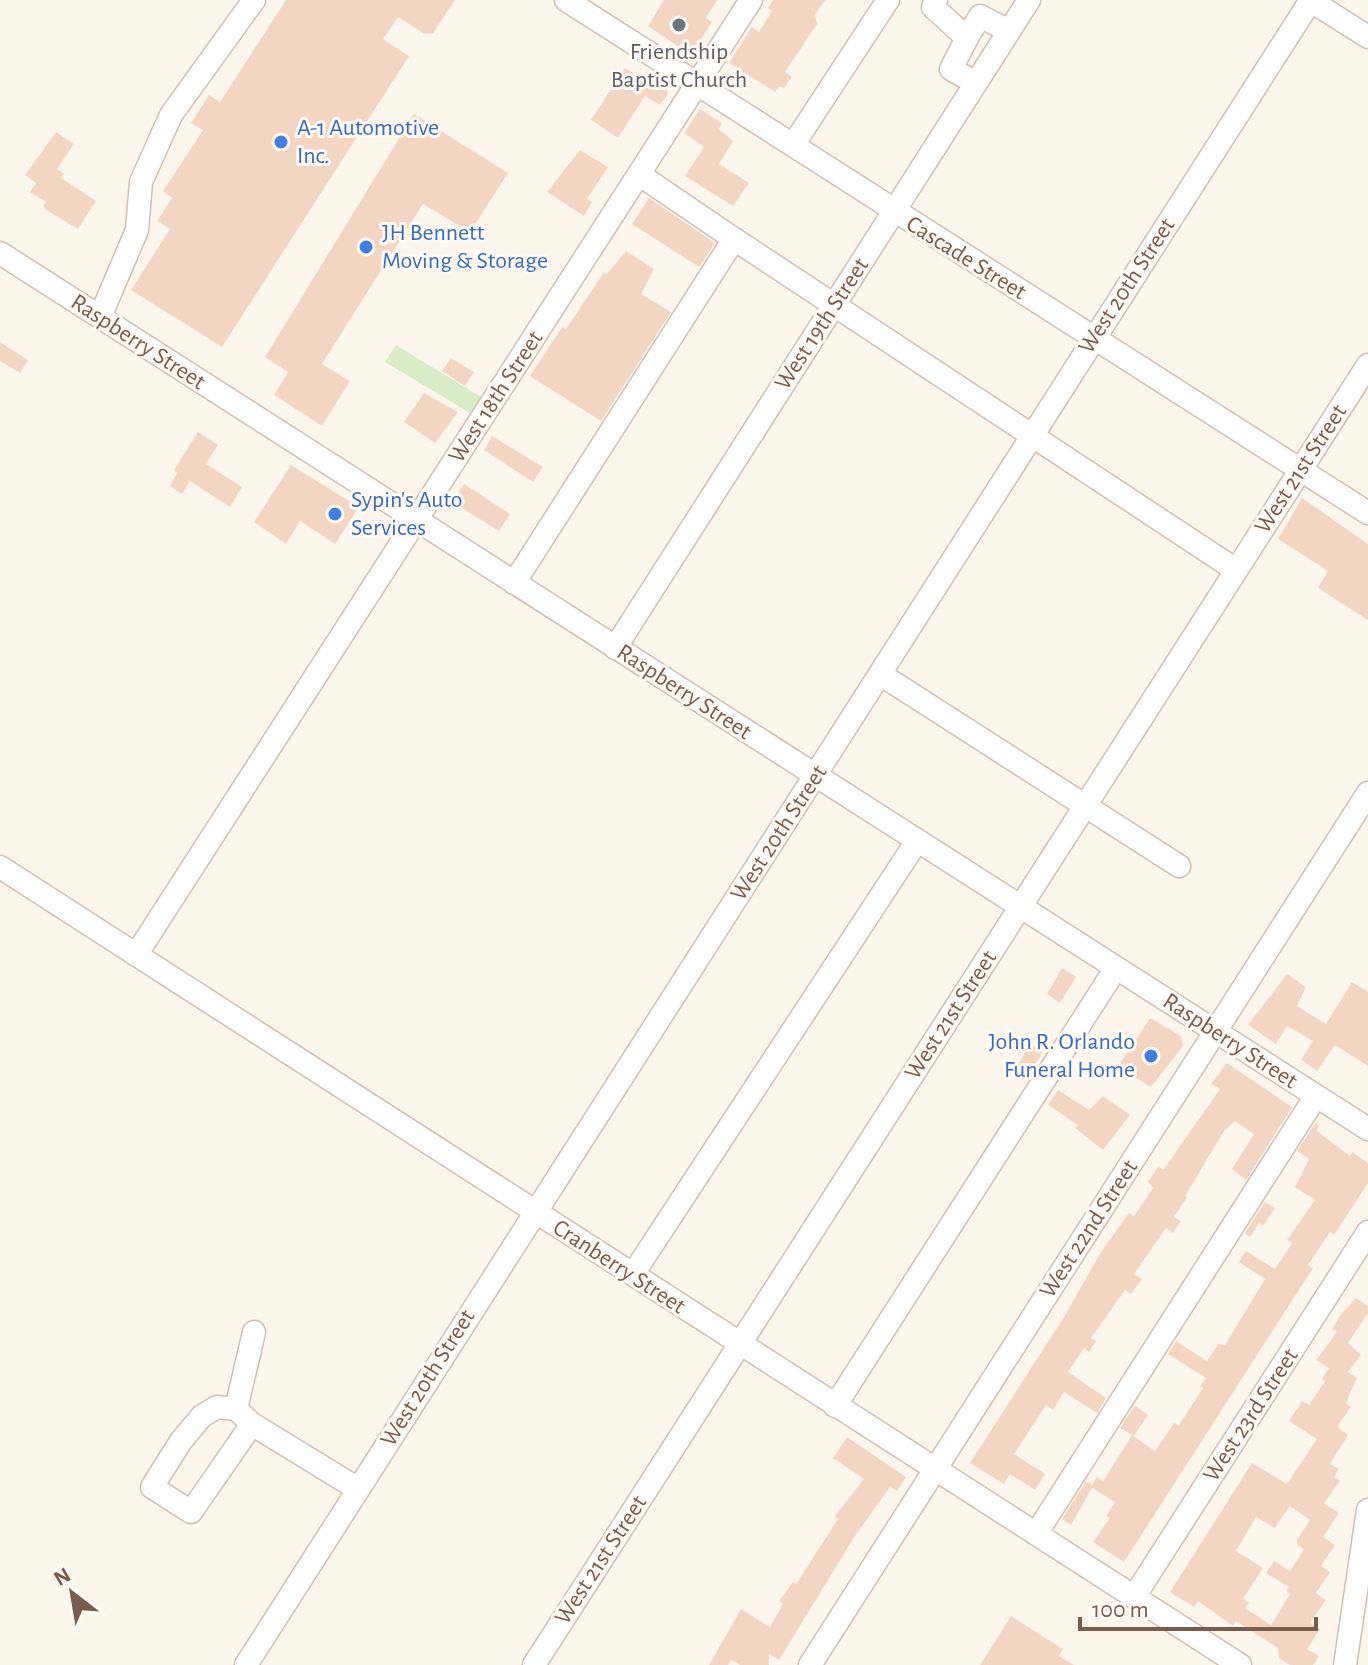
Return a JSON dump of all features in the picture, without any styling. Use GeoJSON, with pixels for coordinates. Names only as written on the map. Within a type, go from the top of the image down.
{"type":"FeatureCollection","features":[{"type":"Feature","properties":{"kind":"street"},"geometry":{"type":"LineString","coordinates":[[100,317],[137,230],[141,182],[171,115],[254,0]]}},
{"type":"Feature","properties":{"kind":"street","name":"Cascade Street"},"geometry":{"type":"LineString","coordinates":[[566,0],[600,9],[697,84],[893,213],[1368,513]]}},
{"type":"Feature","properties":{"kind":"street","name":"West 18th Street"},"geometry":{"type":"LineString","coordinates":[[136,955],[751,0]]}},
{"type":"Feature","properties":{"kind":"street"},"geometry":{"type":"LineString","coordinates":[[793,145],[888,0]]}},
{"type":"Feature","properties":{"kind":"street"},"geometry":{"type":"LineString","coordinates":[[936,0],[933,7],[967,38]]}},
{"type":"Feature","properties":{"kind":"street","name":"West 19th Street"},"geometry":{"type":"LineString","coordinates":[[615,648],[1029,0]]}},
{"type":"Feature","properties":{"kind":"street"},"geometry":{"type":"LineString","coordinates":[[1311,0],[1368,37]]}},
{"type":"Feature","properties":{"kind":"street","name":"West 20th Street"},"geometry":{"type":"LineString","coordinates":[[246,1665],[1311,0]]}},
{"type":"Feature","properties":{"kind":"street"},"geometry":{"type":"LineString","coordinates":[[976,83],[951,69],[980,16],[1009,31]]}},
{"type":"Feature","properties":{"kind":"street"},"geometry":{"type":"LineString","coordinates":[[640,175],[833,306],[1236,570]]}},
{"type":"Feature","properties":{"kind":"street"},"geometry":{"type":"LineString","coordinates":[[514,583],[734,239]]}},
{"type":"Feature","properties":{"kind":"street","name":"Raspberry Street"},"geometry":{"type":"LineString","coordinates":[[0,253],[1368,1129]]}},
{"type":"Feature","properties":{"kind":"street","name":"West 21st Street"},"geometry":{"type":"LineString","coordinates":[[534,1665],[1368,365]]}},
{"type":"Feature","properties":{"kind":"street"},"geometry":{"type":"LineString","coordinates":[[880,674],[1179,866]]}},
{"type":"Feature","properties":{"kind":"street","name":"West 22nd Street"},"geometry":{"type":"LineString","coordinates":[[810,1665],[1368,793]]}},
{"type":"Feature","properties":{"kind":"street"},"geometry":{"type":"LineString","coordinates":[[633,1274],[917,841]]}},
{"type":"Feature","properties":{"kind":"street","name":"Cranberry Street"},"geometry":{"type":"LineString","coordinates":[[0,867],[1240,1665]]}},
{"type":"Feature","properties":{"kind":"street"},"geometry":{"type":"LineString","coordinates":[[835,1406],[1116,968]]}},
{"type":"Feature","properties":{"kind":"street"},"geometry":{"type":"LineString","coordinates":[[1036,1534],[1316,1096]]}},
{"type":"Feature","properties":{"kind":"street","name":"West 23rd Street"},"geometry":{"type":"LineString","coordinates":[[1134,1597],[1368,1232]]}},
{"type":"Feature","properties":{"kind":"street"},"geometry":{"type":"LineString","coordinates":[[254,1332],[244,1417],[191,1512],[152,1487],[202,1416],[217,1407],[244,1417],[358,1489]]}},
{"type":"Feature","properties":{"kind":"street"},"geometry":{"type":"LineString","coordinates":[[1345,1665],[1368,1510]]}},
{"type":"Feature","properties":{"kind":"green space"},"geometry":{"type":"Polygon","coordinates":[[[396,345],[481,397],[470,413],[385,362],[396,345]]]}},
{"type":"Feature","properties":{"kind":"building"},"geometry":{"type":"Polygon","coordinates":[[[286,0],[455,0],[433,33],[425,34],[398,17],[383,39],[409,56],[222,347],[131,290],[170,229],[157,221],[172,198],[163,191],[203,130],[191,123],[209,95],[220,102],[286,0]]]}},
{"type":"Feature","properties":{"kind":"building"},"geometry":{"type":"Polygon","coordinates":[[[664,0],[717,0],[706,18],[712,22],[691,55],[648,26],[664,0]]]}},
{"type":"Feature","properties":{"kind":"building"},"geometry":{"type":"Polygon","coordinates":[[[773,0],[825,0],[815,15],[817,24],[785,72],[792,77],[784,88],[779,86],[775,92],[729,63],[752,27],[759,32],[772,11],[768,8],[773,0]]]}},
{"type":"Feature","properties":{"kind":"building"},"geometry":{"type":"Polygon","coordinates":[[[625,68],[638,76],[641,72],[667,89],[668,94],[660,105],[645,96],[618,138],[591,120],[625,68]]]}},
{"type":"Feature","properties":{"kind":"building"},"geometry":{"type":"Polygon","coordinates":[[[700,109],[722,123],[719,129],[733,141],[719,164],[749,183],[733,206],[685,176],[704,147],[684,133],[700,109]]]}},
{"type":"Feature","properties":{"kind":"building"},"geometry":{"type":"Polygon","coordinates":[[[414,114],[508,173],[470,232],[423,204],[322,364],[350,381],[322,426],[274,395],[288,372],[265,357],[414,114]]]}},
{"type":"Feature","properties":{"kind":"building"},"geometry":{"type":"Polygon","coordinates":[[[56,132],[74,144],[57,169],[64,174],[61,178],[96,201],[78,229],[46,210],[43,206],[46,202],[30,192],[36,183],[25,175],[56,132]]]}},
{"type":"Feature","properties":{"kind":"building"},"geometry":{"type":"Polygon","coordinates":[[[580,150],[608,167],[587,199],[592,202],[584,216],[547,192],[580,150]]]}},
{"type":"Feature","properties":{"kind":"building"},"geometry":{"type":"Polygon","coordinates":[[[649,198],[715,243],[699,267],[632,224],[649,198]]]}},
{"type":"Feature","properties":{"kind":"building"},"geometry":{"type":"Polygon","coordinates":[[[626,251],[654,269],[641,294],[671,312],[601,421],[530,376],[604,272],[607,274],[626,251]]]}},
{"type":"Feature","properties":{"kind":"building"},"geometry":{"type":"Polygon","coordinates":[[[0,342],[28,360],[20,373],[0,361],[0,342]]]}},
{"type":"Feature","properties":{"kind":"building"},"geometry":{"type":"Polygon","coordinates":[[[451,358],[474,372],[465,386],[442,371],[451,358]]]}},
{"type":"Feature","properties":{"kind":"building"},"geometry":{"type":"Polygon","coordinates":[[[424,393],[458,412],[435,443],[404,422],[424,393]]]}},
{"type":"Feature","properties":{"kind":"building"},"geometry":{"type":"Polygon","coordinates":[[[198,432],[218,445],[206,464],[242,487],[230,507],[190,481],[182,494],[170,486],[177,473],[174,470],[198,432]]]}},
{"type":"Feature","properties":{"kind":"building"},"geometry":{"type":"Polygon","coordinates":[[[492,436],[543,467],[533,482],[484,450],[492,436]]]}},
{"type":"Feature","properties":{"kind":"building"},"geometry":{"type":"Polygon","coordinates":[[[291,465],[359,507],[335,544],[300,521],[286,544],[254,522],[291,465]]]}},
{"type":"Feature","properties":{"kind":"building"},"geometry":{"type":"Polygon","coordinates":[[[464,484],[510,514],[499,531],[452,502],[464,484]]]}},
{"type":"Feature","properties":{"kind":"building"},"geometry":{"type":"Polygon","coordinates":[[[1302,498],[1368,544],[1368,620],[1318,588],[1328,571],[1278,539],[1302,498]]]}},
{"type":"Feature","properties":{"kind":"building"},"geometry":{"type":"Polygon","coordinates":[[[1062,968],[1076,977],[1060,1003],[1047,994],[1062,968]]]}},
{"type":"Feature","properties":{"kind":"building"},"geometry":{"type":"Polygon","coordinates":[[[1287,974],[1306,987],[1297,1006],[1326,1024],[1352,982],[1368,992],[1368,1066],[1335,1045],[1317,1071],[1301,1060],[1313,1041],[1287,1026],[1276,1044],[1248,1025],[1287,974]]]}},
{"type":"Feature","properties":{"kind":"building"},"geometry":{"type":"Polygon","coordinates":[[[1150,1018],[1181,1036],[1183,1046],[1151,1087],[1118,1067],[1150,1018]]]}},
{"type":"Feature","properties":{"kind":"building"},"geometry":{"type":"Polygon","coordinates":[[[1030,1044],[1043,1052],[1026,1077],[1015,1070],[1030,1044]]]}},
{"type":"Feature","properties":{"kind":"building"},"geometry":{"type":"Polygon","coordinates":[[[1227,1063],[1292,1107],[1246,1180],[1232,1169],[1254,1134],[1235,1121],[1224,1131],[1174,1217],[1181,1221],[1173,1233],[1166,1228],[1134,1274],[1142,1279],[1131,1294],[1125,1290],[1091,1338],[1096,1341],[1089,1352],[1084,1348],[1068,1372],[1106,1398],[1097,1413],[1064,1392],[1053,1410],[1046,1405],[1014,1454],[1045,1474],[1035,1490],[1010,1474],[1004,1484],[970,1463],[1064,1317],[1101,1252],[1129,1213],[1134,1216],[1153,1188],[1148,1182],[1158,1167],[1164,1169],[1220,1089],[1211,1084],[1227,1063]]]}},
{"type":"Feature","properties":{"kind":"building"},"geometry":{"type":"Polygon","coordinates":[[[1058,1090],[1089,1110],[1103,1096],[1130,1115],[1103,1150],[1075,1128],[1078,1125],[1048,1105],[1058,1090]]]}},
{"type":"Feature","properties":{"kind":"building"},"geometry":{"type":"Polygon","coordinates":[[[1316,1122],[1319,1125],[1317,1131],[1350,1156],[1352,1152],[1368,1163],[1368,1183],[1334,1235],[1330,1232],[1308,1265],[1313,1268],[1124,1562],[1093,1542],[1110,1518],[1106,1516],[1115,1502],[1092,1488],[1071,1525],[1062,1519],[1086,1481],[1092,1485],[1097,1477],[1103,1481],[1132,1435],[1155,1451],[1174,1423],[1179,1425],[1203,1388],[1200,1386],[1206,1378],[1168,1354],[1176,1341],[1207,1361],[1218,1344],[1225,1345],[1265,1279],[1239,1262],[1246,1251],[1275,1269],[1292,1243],[1287,1240],[1315,1200],[1295,1187],[1309,1159],[1297,1151],[1316,1122]]]}},
{"type":"Feature","properties":{"kind":"building"},"geometry":{"type":"Polygon","coordinates":[[[1265,1202],[1275,1208],[1263,1226],[1259,1223],[1250,1237],[1245,1233],[1265,1202]]]}},
{"type":"Feature","properties":{"kind":"building"},"geometry":{"type":"Polygon","coordinates":[[[1356,1298],[1368,1306],[1368,1313],[1348,1343],[1361,1355],[1348,1372],[1357,1378],[1346,1403],[1351,1407],[1337,1427],[1348,1435],[1330,1464],[1339,1469],[1334,1477],[1340,1481],[1324,1503],[1339,1513],[1323,1537],[1335,1545],[1321,1566],[1330,1572],[1316,1593],[1326,1600],[1310,1623],[1320,1629],[1307,1649],[1319,1656],[1313,1665],[1290,1665],[1279,1658],[1278,1648],[1236,1621],[1233,1626],[1198,1601],[1194,1607],[1170,1592],[1252,1463],[1287,1484],[1317,1439],[1289,1421],[1302,1401],[1309,1405],[1325,1381],[1322,1379],[1329,1368],[1316,1360],[1337,1332],[1332,1329],[1356,1298]],[[1290,1506],[1275,1528],[1256,1517],[1236,1551],[1263,1568],[1243,1599],[1249,1603],[1245,1608],[1271,1625],[1290,1594],[1286,1591],[1289,1587],[1266,1573],[1274,1561],[1290,1571],[1304,1549],[1297,1545],[1297,1540],[1310,1520],[1290,1506]]]}},
{"type":"Feature","properties":{"kind":"building"},"geometry":{"type":"Polygon","coordinates":[[[1135,1406],[1148,1415],[1134,1436],[1120,1428],[1135,1406]]]}},
{"type":"Feature","properties":{"kind":"building"},"geometry":{"type":"Polygon","coordinates":[[[847,1437],[906,1477],[897,1491],[890,1487],[853,1539],[779,1660],[769,1654],[769,1665],[740,1665],[731,1660],[728,1665],[709,1665],[741,1609],[770,1627],[783,1604],[779,1601],[793,1582],[796,1584],[838,1519],[834,1517],[864,1479],[833,1458],[847,1437]]]}},
{"type":"Feature","properties":{"kind":"building"},"geometry":{"type":"Polygon","coordinates":[[[1011,1616],[1063,1649],[1059,1656],[1074,1665],[980,1665],[1011,1616]]]}},
{"type":"Feature","properties":{"kind":"place","name":"Friendship Baptist Church"},"geometry":{"type":"Point","coordinates":[679,25]}},
{"type":"Feature","properties":{"kind":"place","name":"A-1 Automotive Inc."},"geometry":{"type":"Point","coordinates":[281,142]}},
{"type":"Feature","properties":{"kind":"place","name":"JH Bennett Moving & Storage"},"geometry":{"type":"Point","coordinates":[366,247]}},
{"type":"Feature","properties":{"kind":"place","name":"Sypin's Auto Services"},"geometry":{"type":"Point","coordinates":[335,514]}},
{"type":"Feature","properties":{"kind":"place","name":"John R. Orlando Funeral Home"},"geometry":{"type":"Point","coordinates":[1151,1056]}}]}
